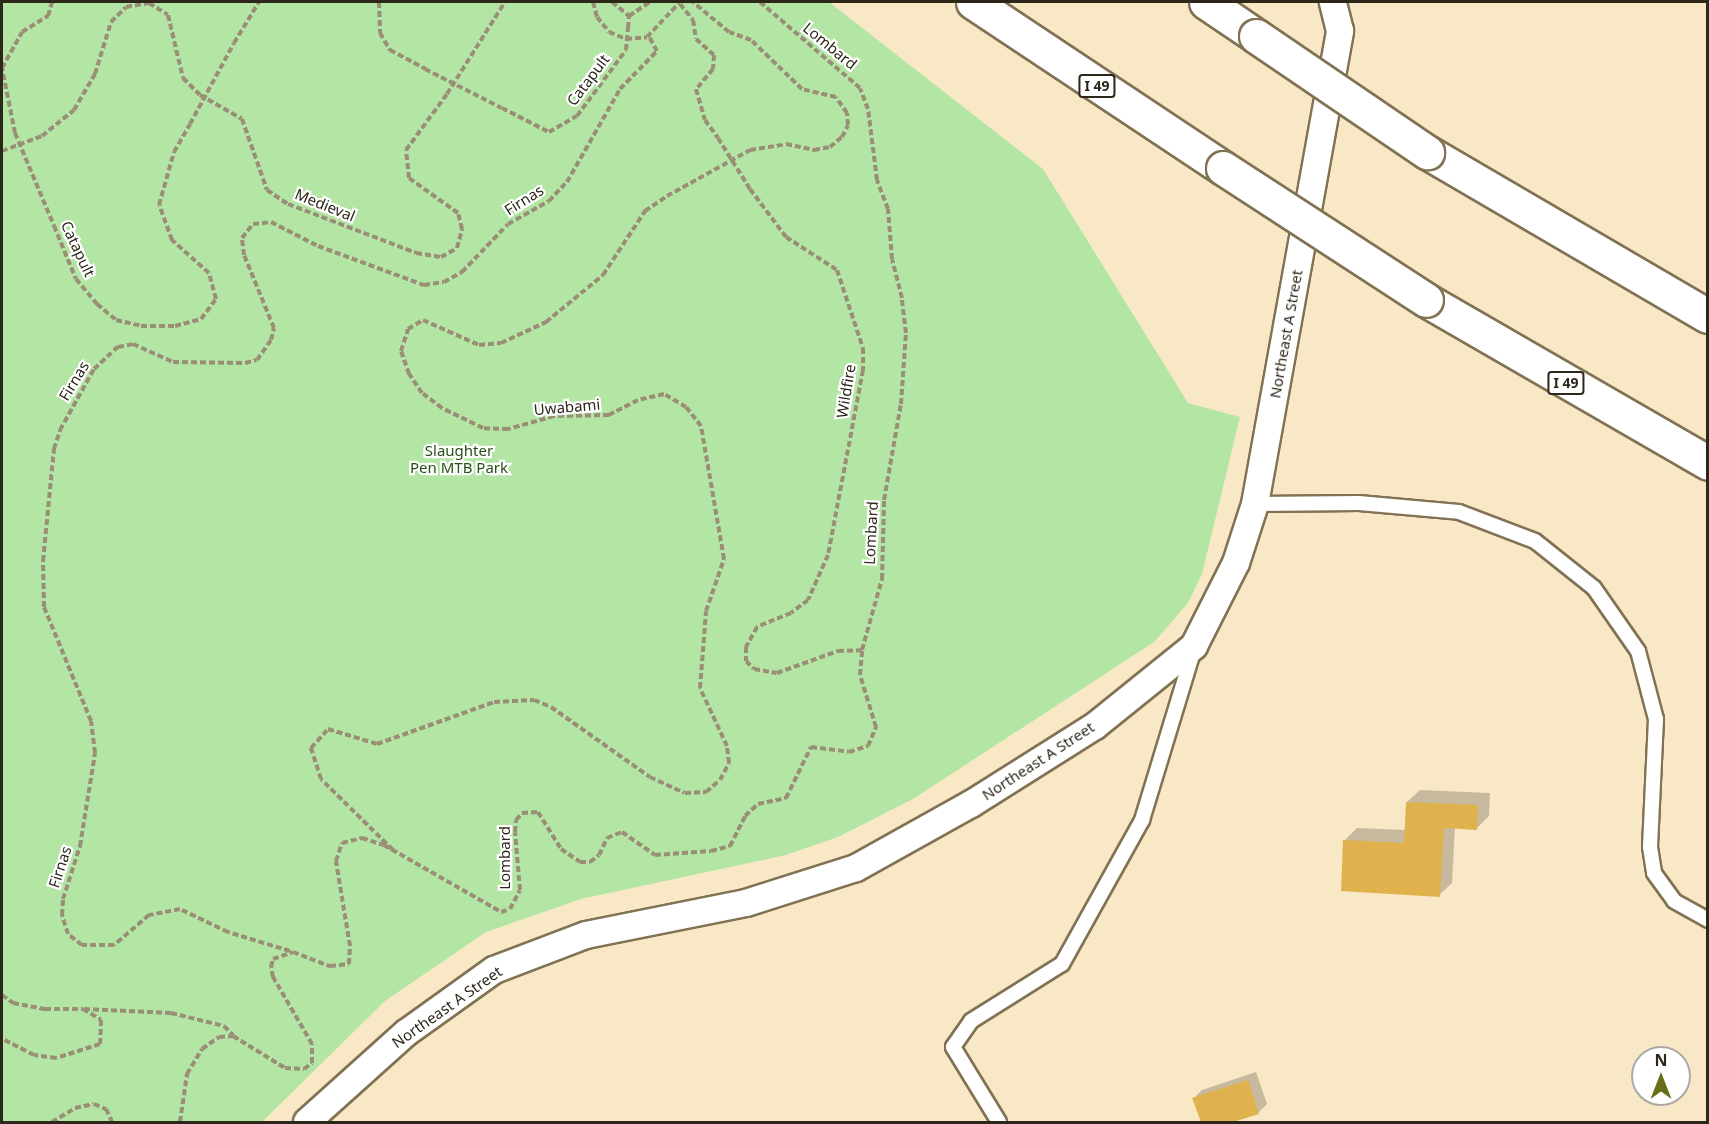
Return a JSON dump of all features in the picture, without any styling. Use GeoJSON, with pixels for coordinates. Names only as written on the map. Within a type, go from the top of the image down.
{"type":"FeatureCollection","features":[{"type":"Feature","properties":{"kind":"highway","name":"I 49"},"geometry":{"type":"LineString","coordinates":[[973,2],[1426,300],[1707,463]]}},
{"type":"Feature","properties":{"kind":"highway"},"geometry":{"type":"LineString","coordinates":[[1206,2],[1427,152],[1707,316]]}},
{"type":"Feature","properties":{"kind":"street","name":"Northeast A Street"},"geometry":{"type":"LineString","coordinates":[[307,1122],[406,1033],[494,970],[586,934],[746,903],[856,868],[971,804],[1095,726],[1194,646],[1236,563],[1255,504],[1340,31],[1333,2]]}},
{"type":"Feature","properties":{"kind":"lane"},"geometry":{"type":"LineString","coordinates":[[1255,504],[1359,503],[1459,512],[1535,541],[1594,588],[1638,651],[1656,719],[1650,847],[1654,873],[1674,901],[1707,920]]}},
{"type":"Feature","properties":{"kind":"lane"},"geometry":{"type":"LineString","coordinates":[[999,1122],[952,1047],[971,1021],[1062,964],[1142,820],[1194,646]]}},
{"type":"Feature","properties":{"kind":"path","name":"Catapult"},"geometry":{"type":"LineString","coordinates":[[52,2],[48,16],[22,32],[2,68],[15,133],[76,279],[97,304],[116,320],[141,326],[175,326],[201,319],[216,299],[209,273],[172,240],[159,205],[174,152],[259,2]]}},
{"type":"Feature","properties":{"kind":"path","name":"Catapult"},"geometry":{"type":"LineString","coordinates":[[379,2],[380,33],[390,50],[549,132],[577,116],[626,50],[629,16]]}},
{"type":"Feature","properties":{"kind":"path","name":"Medieval"},"geometry":{"type":"LineString","coordinates":[[2,151],[42,135],[74,110],[95,74],[111,22],[126,7],[148,3],[168,15],[183,78],[200,95],[242,119],[267,190],[288,204],[416,254],[441,257],[457,248],[462,229],[458,213],[409,178],[406,150],[447,94],[505,2]]}},
{"type":"Feature","properties":{"kind":"path"},"geometry":{"type":"LineString","coordinates":[[592,2],[597,17],[609,32],[626,39],[648,35],[680,3]]}},
{"type":"Feature","properties":{"kind":"path"},"geometry":{"type":"LineString","coordinates":[[612,2],[629,16],[650,2]]}},
{"type":"Feature","properties":{"kind":"path","name":"Uwabami"},"geometry":{"type":"LineString","coordinates":[[393,850],[321,779],[311,748],[328,729],[377,744],[494,702],[534,700],[551,707],[667,786],[685,793],[706,792],[720,780],[729,764],[727,746],[700,688],[706,610],[724,559],[702,426],[686,407],[664,394],[638,400],[609,415],[554,416],[508,429],[483,428],[442,408],[423,393],[409,374],[401,351],[408,329],[423,320],[479,345],[501,343],[546,322],[603,275],[645,211],[730,158],[767,145],[814,150],[830,147],[842,137],[848,125],[847,112],[836,97],[802,88],[752,40],[729,32],[693,2]]}},
{"type":"Feature","properties":{"kind":"path","name":"Lombard"},"geometry":{"type":"LineString","coordinates":[[293,952],[330,966],[349,964],[337,850],[342,843],[362,838],[393,850],[501,912],[510,909],[520,890],[516,820],[522,813],[538,812],[561,849],[580,862],[590,862],[599,855],[613,833],[622,832],[655,855],[678,855],[730,846],[745,816],[758,804],[786,798],[811,747],[849,752],[868,746],[876,727],[860,675],[862,650],[882,579],[884,500],[906,358],[906,325],[892,259],[888,209],[877,180],[868,109],[860,88],[760,2]]}},
{"type":"Feature","properties":{"kind":"path","name":"Wildfire"},"geometry":{"type":"LineString","coordinates":[[680,3],[693,20],[696,39],[714,55],[713,69],[696,88],[705,120],[750,189],[786,237],[837,270],[863,348],[863,370],[828,555],[808,600],[791,613],[756,627],[746,647],[746,661],[754,669],[777,673],[838,651],[862,650]]}},
{"type":"Feature","properties":{"kind":"path","name":"Firnas"},"geometry":{"type":"LineString","coordinates":[[293,952],[228,932],[180,909],[149,915],[114,945],[82,945],[68,934],[62,915],[63,899],[80,846],[95,753],[91,721],[44,607],[43,561],[54,449],[60,430],[94,369],[118,347],[133,344],[173,362],[257,360],[271,340],[274,328],[244,255],[242,238],[253,224],[271,222],[318,246],[424,285],[444,282],[462,272],[508,224],[549,201],[567,182],[620,88],[657,51],[648,35]]}},
{"type":"Feature","properties":{"kind":"path"},"geometry":{"type":"LineString","coordinates":[[2,995],[13,1003],[45,1009],[171,1013],[224,1026],[233,1036],[285,1068],[304,1069],[312,1063],[312,1044],[273,977],[273,958],[293,952]]}},
{"type":"Feature","properties":{"kind":"path"},"geometry":{"type":"LineString","coordinates":[[2,1039],[34,1055],[56,1058],[86,1050],[100,1044],[101,1020],[83,1009]]}},
{"type":"Feature","properties":{"kind":"path"},"geometry":{"type":"LineString","coordinates":[[180,1122],[186,1074],[195,1056],[219,1037],[233,1036]]}},
{"type":"Feature","properties":{"kind":"path"},"geometry":{"type":"LineString","coordinates":[[52,1122],[75,1108],[94,1104],[106,1108],[112,1122]]}},
{"type":"Feature","properties":{"kind":"green space","name":"Slaughter Pen MTB Park"},"geometry":{"type":"Polygon","coordinates":[[[2,2],[829,2],[1043,169],[1188,403],[1240,417],[1202,574],[1188,603],[1154,642],[913,799],[838,837],[786,855],[581,899],[486,932],[385,1001],[262,1122],[2,1122],[2,2]]]}},
{"type":"Feature","properties":{"kind":"building"},"geometry":{"type":"Polygon","coordinates":[[[1406,802],[1478,805],[1477,830],[1444,828],[1440,897],[1341,891],[1343,840],[1404,843],[1406,802]]]}},
{"type":"Feature","properties":{"kind":"building"},"geometry":{"type":"Polygon","coordinates":[[[1248,1080],[1259,1114],[1233,1122],[1201,1122],[1192,1098],[1248,1080]]]}}]}
